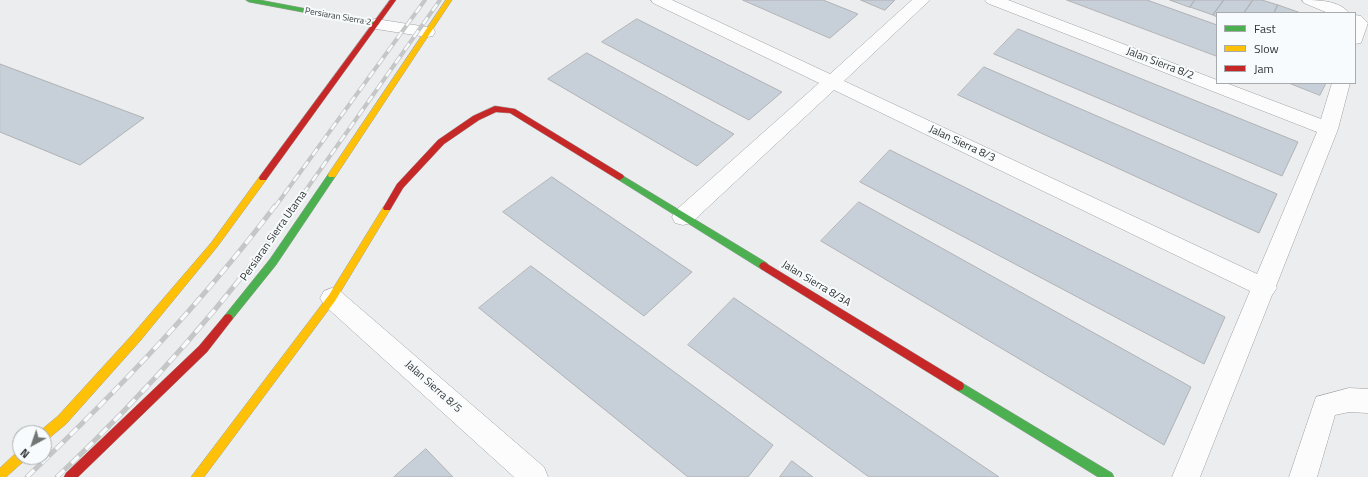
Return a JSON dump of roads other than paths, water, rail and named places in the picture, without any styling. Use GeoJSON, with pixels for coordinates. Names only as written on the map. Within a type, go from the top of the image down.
{"type":"FeatureCollection","features":[{"type":"Feature","properties":{"kind":"street","name":"Persiaran Sierra 2"},"geometry":{"type":"LineString","coordinates":[[249,0],[427,32]]}},
{"type":"Feature","properties":{"kind":"street"},"geometry":{"type":"LineString","coordinates":[[52,429],[62,420],[136,338],[214,245],[393,0]]}},
{"type":"Feature","properties":{"kind":"street","name":"Persiaran Sierra Utama"},"geometry":{"type":"LineString","coordinates":[[70,477],[203,349],[258,281],[448,0]]}},
{"type":"Feature","properties":{"kind":"street","name":"Jalan Sierra 8/3"},"geometry":{"type":"LineString","coordinates":[[659,0],[1264,288]]}},
{"type":"Feature","properties":{"kind":"street"},"geometry":{"type":"LineString","coordinates":[[683,217],[922,0]]}},
{"type":"Feature","properties":{"kind":"street","name":"Jalan Sierra 8/2"},"geometry":{"type":"LineString","coordinates":[[993,0],[1328,129]]}},
{"type":"Feature","properties":{"kind":"street"},"geometry":{"type":"LineString","coordinates":[[1318,2],[1339,12]]}},
{"type":"Feature","properties":{"kind":"street"},"geometry":{"type":"LineString","coordinates":[[1356,21],[1360,24],[1356,36]]}},
{"type":"Feature","properties":{"kind":"street"},"geometry":{"type":"LineString","coordinates":[[1186,477],[1328,129],[1341,84]]}},
{"type":"Feature","properties":{"kind":"street","name":"Jalan Sierra 8/3A"},"geometry":{"type":"LineString","coordinates":[[332,298],[400,186],[441,142],[476,118],[495,109],[512,111],[1108,477]]}},
{"type":"Feature","properties":{"kind":"street"},"geometry":{"type":"LineString","coordinates":[[196,477],[332,298]]}},
{"type":"Feature","properties":{"kind":"street","name":"Jalan Sierra 8/5"},"geometry":{"type":"LineString","coordinates":[[332,298],[534,477]]}},
{"type":"Feature","properties":{"kind":"street"},"geometry":{"type":"LineString","coordinates":[[1303,477],[1325,405],[1349,400],[1368,401]]}},
{"type":"Feature","properties":{"kind":"street"},"geometry":{"type":"LineString","coordinates":[[0,475],[12,464]]}},
{"type":"Feature","properties":{"kind":"railway"},"geometry":{"type":"LineString","coordinates":[[275,207],[425,0]]}},
{"type":"Feature","properties":{"kind":"railway"},"geometry":{"type":"LineString","coordinates":[[294,207],[440,0]]}},
{"type":"Feature","properties":{"kind":"railway"},"geometry":{"type":"LineString","coordinates":[[27,477],[93,413],[157,346],[218,278],[275,206]]}},
{"type":"Feature","properties":{"kind":"railway"},"geometry":{"type":"LineString","coordinates":[[57,477],[90,446],[153,381],[183,347],[241,278],[295,206]]}}]}
